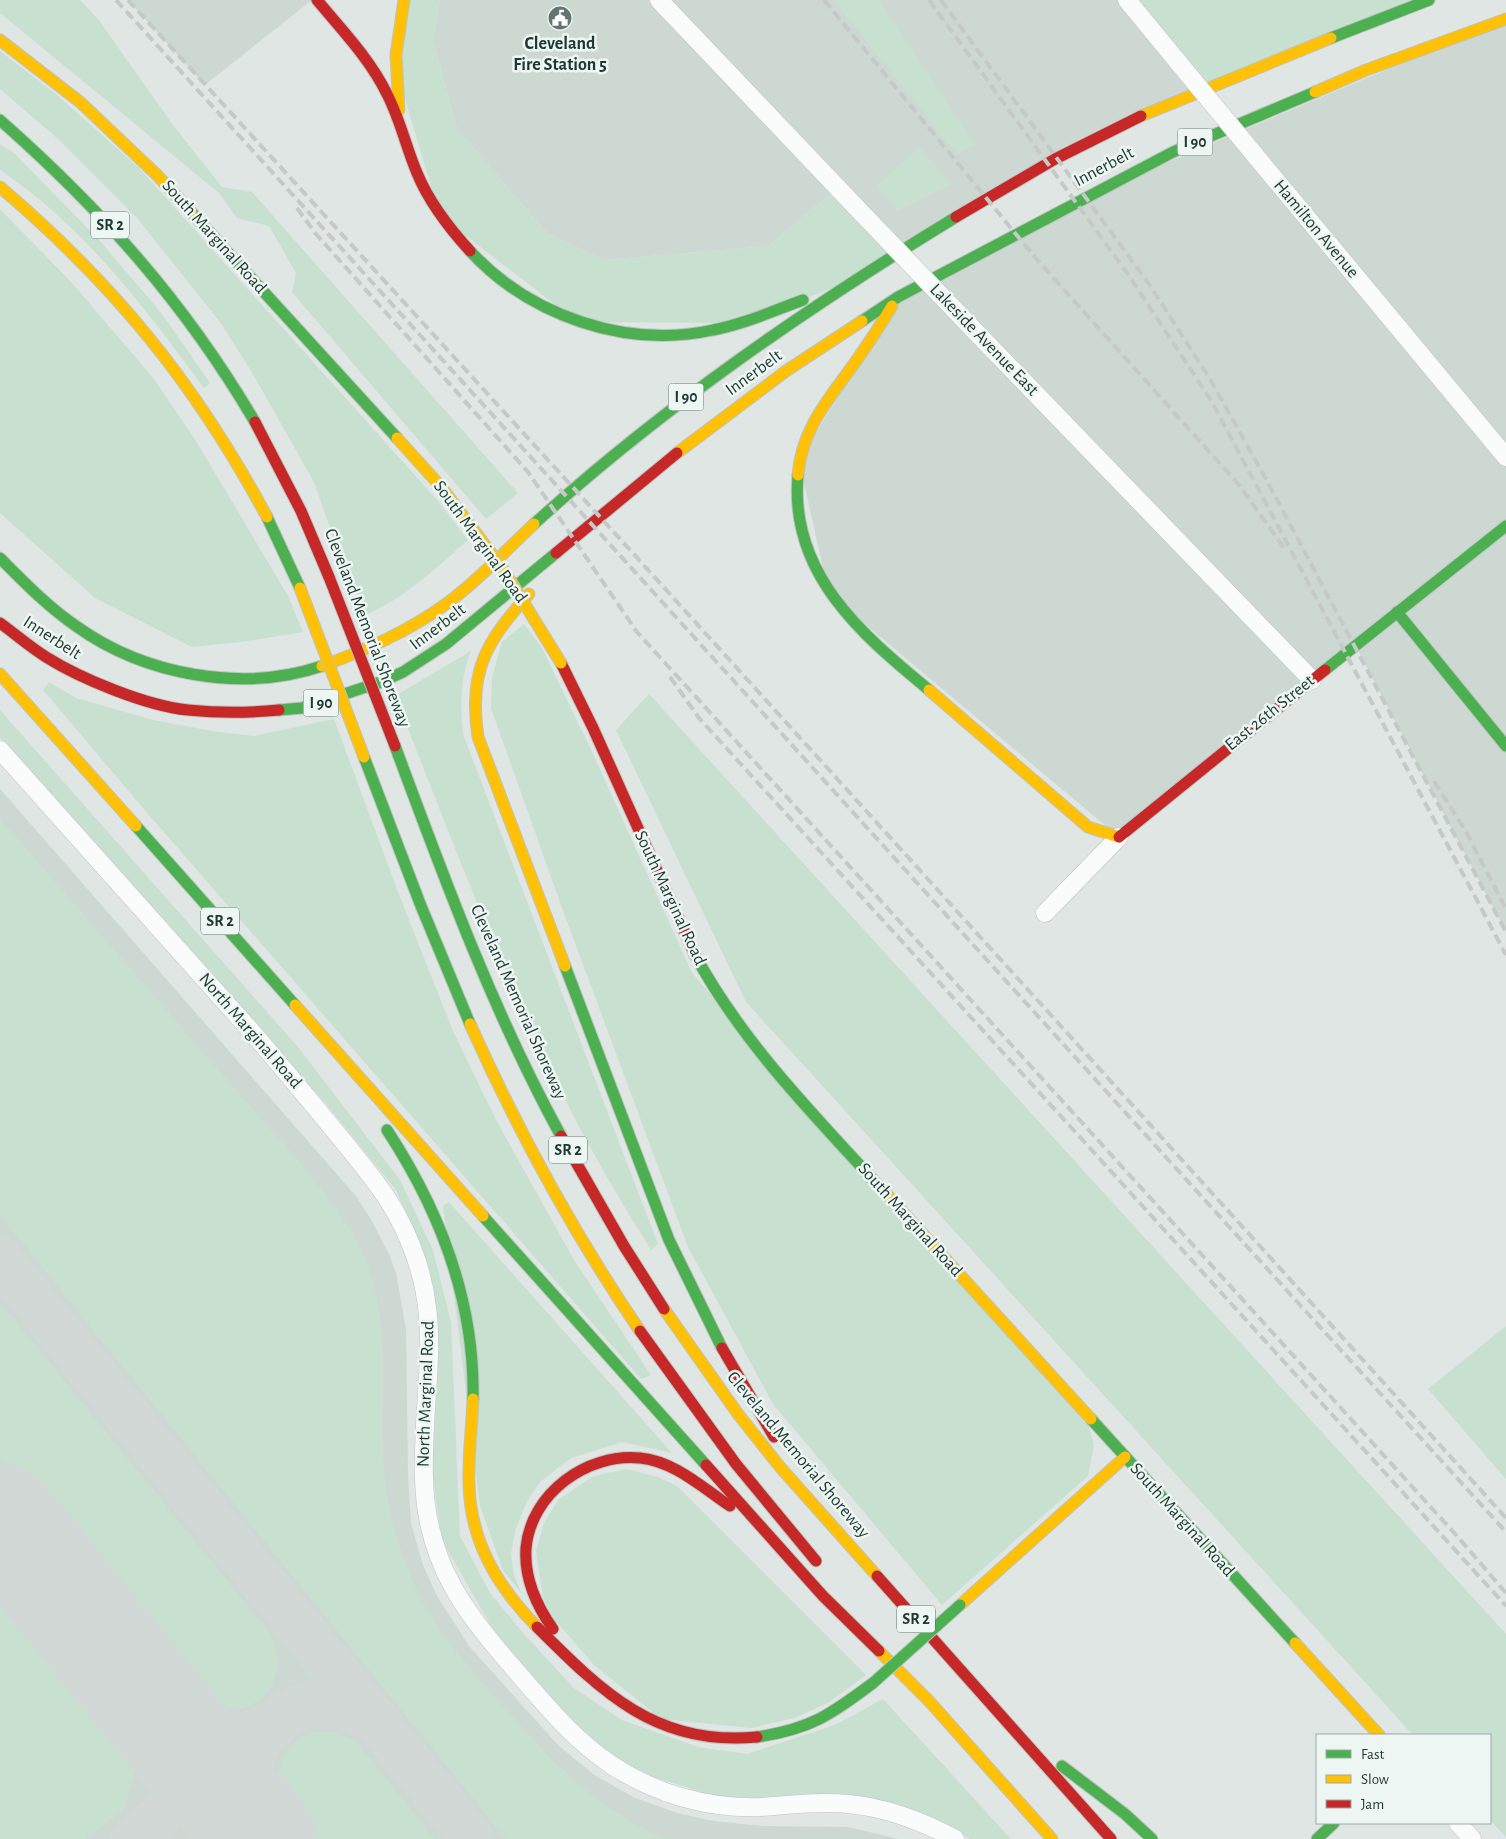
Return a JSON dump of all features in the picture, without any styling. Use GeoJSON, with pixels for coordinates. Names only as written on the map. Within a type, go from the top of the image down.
{"type":"FeatureCollection","features":[{"type":"Feature","properties":{"kind":"main road"},"geometry":{"type":"LineString","coordinates":[[317,0],[372,68],[402,128],[413,163],[429,198],[466,250],[496,276],[528,298],[578,322],[611,331],[646,335],[697,334],[742,323],[853,280]]}},
{"type":"Feature","properties":{"kind":"main road"},"geometry":{"type":"LineString","coordinates":[[402,128],[396,69],[397,40],[404,0]]}},
{"type":"Feature","properties":{"kind":"main road","name":"Innerbelt"},"geometry":{"type":"LineString","coordinates":[[0,558],[44,600],[89,635],[114,649],[170,670],[198,676],[257,678],[287,675],[336,663],[397,637],[447,603],[635,436],[749,350],[853,280],[1027,175],[1114,129],[1236,75],[1429,0]]}},
{"type":"Feature","properties":{"kind":"main road","name":"Innerbelt"},"geometry":{"type":"LineString","coordinates":[[0,624],[45,657],[72,672],[127,695],[160,705],[216,713],[246,713],[302,708],[381,682],[425,660],[472,624],[677,453],[749,398],[898,297],[1173,152],[1366,70],[1506,19]]}},
{"type":"Feature","properties":{"kind":"main road","name":"South Marginal Road"},"geometry":{"type":"LineString","coordinates":[[0,40],[67,91],[151,169],[442,488],[503,569],[561,663],[597,737],[682,929],[698,961],[734,1022],[776,1073],[1378,1734]]}},
{"type":"Feature","properties":{"kind":"main road","name":"Cleveland Memorial Shoreway"},"geometry":{"type":"LineString","coordinates":[[0,120],[59,172],[123,239],[195,328],[232,382],[278,461],[298,500],[329,577],[480,968],[523,1062],[578,1168],[638,1270],[705,1371],[752,1433],[1111,1839]]}},
{"type":"Feature","properties":{"kind":"main road"},"geometry":{"type":"LineString","coordinates":[[0,187],[37,219],[102,282],[179,375],[214,424],[246,474],[300,588],[451,981],[502,1093],[558,1201],[621,1302],[688,1403],[824,1570]]}},
{"type":"Feature","properties":{"kind":"main road"},"geometry":{"type":"LineString","coordinates":[[898,297],[856,360],[822,403],[805,439],[799,461],[798,504],[802,532],[814,566],[829,594],[861,632],[1088,827],[1118,837]]}},
{"type":"Feature","properties":{"kind":"main road"},"geometry":{"type":"LineString","coordinates":[[603,514],[508,618],[482,656],[474,684],[473,697],[478,737],[669,1240],[717,1340],[819,1510]]}},
{"type":"Feature","properties":{"kind":"main road","name":"East 26th Street"},"geometry":{"type":"LineString","coordinates":[[1118,837],[1506,526]]}},
{"type":"Feature","properties":{"kind":"main road"},"geometry":{"type":"LineString","coordinates":[[1397,612],[1506,746]]}},
{"type":"Feature","properties":{"kind":"main road","name":"SR 2"},"geometry":{"type":"LineString","coordinates":[[0,674],[823,1596],[929,1701],[1052,1839]]}},
{"type":"Feature","properties":{"kind":"main road"},"geometry":{"type":"LineString","coordinates":[[320,1034],[376,1114],[424,1188],[442,1227],[459,1279],[467,1320],[472,1374],[468,1494],[472,1521],[481,1550],[495,1578],[516,1606],[620,1703],[656,1723],[695,1735],[734,1739],[760,1737],[802,1727],[835,1711],[873,1683],[1125,1457]]}},
{"type":"Feature","properties":{"kind":"main road"},"geometry":{"type":"LineString","coordinates":[[586,1673],[543,1614],[530,1587],[526,1570],[527,1541],[531,1526],[545,1499],[556,1486],[592,1463],[616,1458],[641,1458],[678,1472],[762,1528]]}},
{"type":"Feature","properties":{"kind":"main road"},"geometry":{"type":"LineString","coordinates":[[867,1623],[929,1701]]}},
{"type":"Feature","properties":{"kind":"main road"},"geometry":{"type":"LineString","coordinates":[[1012,1728],[1125,1814],[1152,1839]]}},
{"type":"Feature","properties":{"kind":"main road"},"geometry":{"type":"LineString","coordinates":[[1316,1839],[1333,1824]]}},
{"type":"Feature","properties":{"kind":"street","name":"Lakeside Avenue East"},"geometry":{"type":"LineString","coordinates":[[659,0],[1312,680]]}},
{"type":"Feature","properties":{"kind":"street","name":"Hamilton Avenue"},"geometry":{"type":"LineString","coordinates":[[1127,0],[1506,457]]}},
{"type":"Feature","properties":{"kind":"street","name":"North Marginal Road"},"geometry":{"type":"LineString","coordinates":[[0,750],[272,1056],[360,1162],[397,1214],[419,1265],[428,1300],[431,1337],[424,1478],[432,1535],[444,1571],[464,1609],[507,1662],[580,1741],[612,1765],[648,1785],[686,1798],[724,1806],[846,1804],[866,1807],[914,1819],[955,1839]]}},
{"type":"Feature","properties":{"kind":"street","name":"East 26th Street"},"geometry":{"type":"LineString","coordinates":[[1045,913],[1118,837]]}},
{"type":"Feature","properties":{"kind":"street"},"geometry":{"type":"LineString","coordinates":[[1459,1824],[1472,1839]]}},
{"type":"Feature","properties":{"kind":"shaded area"},"geometry":{"type":"Polygon","coordinates":[[[128,0],[312,0],[205,85],[128,0]]]}},
{"type":"Feature","properties":{"kind":"shaded area"},"geometry":{"type":"Polygon","coordinates":[[[440,0],[1127,0],[1202,91],[896,249],[838,188],[768,246],[603,260],[547,233],[457,129],[433,41],[440,0]]]}},
{"type":"Feature","properties":{"kind":"shaded area"},"geometry":{"type":"Polygon","coordinates":[[[1506,19],[1506,932],[1355,645],[1119,837],[829,594],[799,461],[898,297],[1081,199],[1506,19]]]}},
{"type":"Feature","properties":{"kind":"shaded area"},"geometry":{"type":"Polygon","coordinates":[[[0,789],[356,1196],[372,1221],[389,1254],[396,1273],[406,1329],[408,1476],[411,1523],[423,1565],[437,1596],[469,1646],[558,1745],[593,1774],[633,1797],[677,1813],[714,1821],[763,1826],[848,1827],[899,1839],[0,1839],[0,789]]]}},
{"type":"Feature","properties":{"kind":"green space"},"geometry":{"type":"Polygon","coordinates":[[[0,0],[80,0],[98,19],[173,125],[222,187],[252,192],[518,493],[486,519],[292,292],[296,273],[269,226],[237,218],[219,193],[0,13],[0,0]]]}},
{"type":"Feature","properties":{"kind":"green space"},"geometry":{"type":"Polygon","coordinates":[[[404,0],[440,0],[433,41],[457,129],[547,233],[603,260],[768,246],[838,188],[896,249],[853,280],[743,323],[578,322],[440,216],[396,69],[404,0]]]}},
{"type":"Feature","properties":{"kind":"green space"},"geometry":{"type":"Polygon","coordinates":[[[833,0],[879,0],[975,144],[957,155],[833,0]]]}},
{"type":"Feature","properties":{"kind":"green space"},"geometry":{"type":"Polygon","coordinates":[[[1127,0],[1429,0],[1202,91],[1127,0]]]}},
{"type":"Feature","properties":{"kind":"green space"},"geometry":{"type":"Polygon","coordinates":[[[0,51],[57,95],[139,168],[438,501],[468,540],[406,592],[365,615],[340,556],[314,482],[250,369],[220,322],[137,218],[58,139],[0,89],[0,51]]]}},
{"type":"Feature","properties":{"kind":"green space"},"geometry":{"type":"Polygon","coordinates":[[[0,144],[14,153],[100,241],[162,314],[210,383],[204,388],[136,299],[86,242],[59,216],[0,170],[0,144]]]}},
{"type":"Feature","properties":{"kind":"green space"},"geometry":{"type":"Polygon","coordinates":[[[919,147],[951,184],[897,211],[876,186],[919,147]]]}},
{"type":"Feature","properties":{"kind":"green space"},"geometry":{"type":"Polygon","coordinates":[[[0,209],[72,283],[154,379],[196,441],[288,596],[303,632],[241,642],[192,647],[95,598],[0,513],[0,209]]]}},
{"type":"Feature","properties":{"kind":"green space"},"geometry":{"type":"Polygon","coordinates":[[[524,624],[542,648],[594,756],[692,973],[1089,1427],[1094,1445],[1088,1476],[942,1605],[773,1404],[688,1247],[562,908],[491,708],[492,677],[502,642],[524,624]]]}},
{"type":"Feature","properties":{"kind":"green space"},"geometry":{"type":"Polygon","coordinates":[[[471,651],[467,661],[462,692],[463,734],[658,1244],[651,1250],[619,1198],[547,1063],[479,909],[395,696],[471,651]]]}},
{"type":"Feature","properties":{"kind":"green space"},"geometry":{"type":"Polygon","coordinates":[[[49,682],[76,698],[153,720],[212,731],[254,736],[334,719],[398,892],[453,1031],[496,1120],[574,1260],[651,1375],[641,1379],[149,815],[43,690],[49,682]]]}},
{"type":"Feature","properties":{"kind":"green space"},"geometry":{"type":"Polygon","coordinates":[[[649,694],[1506,1634],[1506,1837],[1491,1821],[1491,1734],[1412,1734],[746,1002],[616,730],[649,694]]]}},
{"type":"Feature","properties":{"kind":"green space"},"geometry":{"type":"Polygon","coordinates":[[[0,710],[298,1047],[400,1180],[433,1250],[451,1322],[460,1536],[490,1593],[525,1635],[574,1688],[622,1720],[698,1747],[747,1754],[835,1725],[883,1699],[1011,1839],[970,1839],[929,1817],[876,1799],[852,1795],[807,1794],[750,1799],[721,1798],[641,1773],[599,1747],[507,1654],[442,1540],[432,1472],[439,1346],[422,1249],[396,1190],[327,1105],[0,738],[0,710]]]}},
{"type":"Feature","properties":{"kind":"green space"},"geometry":{"type":"Polygon","coordinates":[[[0,819],[292,1153],[323,1191],[351,1231],[366,1261],[376,1291],[381,1322],[383,1353],[383,1448],[385,1480],[391,1516],[401,1552],[415,1586],[439,1629],[479,1679],[533,1740],[573,1779],[616,1813],[666,1839],[506,1839],[0,1215],[0,819]]]}},
{"type":"Feature","properties":{"kind":"green space"},"geometry":{"type":"Polygon","coordinates":[[[449,1202],[672,1453],[622,1442],[571,1458],[540,1482],[527,1501],[515,1531],[511,1554],[514,1575],[521,1593],[503,1570],[480,1506],[443,1206],[449,1202]]]}},
{"type":"Feature","properties":{"kind":"green space"},"geometry":{"type":"Polygon","coordinates":[[[0,1302],[268,1631],[276,1651],[277,1669],[272,1685],[262,1698],[248,1706],[231,1709],[213,1707],[194,1697],[0,1458],[0,1302]]]}},
{"type":"Feature","properties":{"kind":"green space"},"geometry":{"type":"Polygon","coordinates":[[[1506,1326],[1506,1479],[1428,1389],[1506,1326]]]}},
{"type":"Feature","properties":{"kind":"green space"},"geometry":{"type":"Polygon","coordinates":[[[626,1469],[658,1477],[677,1486],[866,1675],[828,1703],[794,1718],[752,1728],[661,1719],[594,1665],[555,1620],[543,1598],[536,1551],[544,1523],[558,1500],[594,1476],[626,1469]]]}},
{"type":"Feature","properties":{"kind":"green space"},"geometry":{"type":"Polygon","coordinates":[[[0,1575],[129,1734],[134,1776],[124,1809],[85,1839],[0,1839],[0,1575]]]}},
{"type":"Feature","properties":{"kind":"green space"},"geometry":{"type":"Polygon","coordinates":[[[314,1732],[335,1732],[355,1740],[435,1839],[309,1839],[277,1798],[277,1773],[286,1752],[301,1737],[314,1732]]]}},
{"type":"Feature","properties":{"kind":"taxiway"},"geometry":{"type":"LineString","coordinates":[[0,1259],[472,1839]]}},
{"type":"Feature","properties":{"kind":"taxiway"},"geometry":{"type":"LineString","coordinates":[[132,1839],[294,1709],[316,1703],[338,1705],[349,1708],[378,1724]]}},
{"type":"Feature","properties":{"kind":"taxiway"},"geometry":{"type":"LineString","coordinates":[[154,1708],[170,1722],[194,1734],[221,1737],[234,1736],[247,1734],[270,1726]]}},
{"type":"Feature","properties":{"kind":"taxiway"},"geometry":{"type":"LineString","coordinates":[[265,1839],[257,1826],[252,1812],[247,1784],[253,1756],[268,1730]]}},
{"type":"Feature","properties":{"kind":"runway"},"geometry":{"type":"LineString","coordinates":[[0,1518],[261,1839]]}},
{"type":"Feature","properties":{"kind":"railway"},"geometry":{"type":"LineString","coordinates":[[116,0],[1506,1532]]}},
{"type":"Feature","properties":{"kind":"railway"},"geometry":{"type":"LineString","coordinates":[[128,0],[621,540],[1506,1518]]}},
{"type":"Feature","properties":{"kind":"railway"},"geometry":{"type":"LineString","coordinates":[[824,0],[1033,255],[1240,486],[1284,548]]}},
{"type":"Feature","properties":{"kind":"railway"},"geometry":{"type":"LineString","coordinates":[[929,0],[1130,277],[1212,402],[1506,955]]}},
{"type":"Feature","properties":{"kind":"railway"},"geometry":{"type":"LineString","coordinates":[[941,0],[1149,284],[1210,379],[1266,479],[1506,932]]}},
{"type":"Feature","properties":{"kind":"railway"},"geometry":{"type":"LineString","coordinates":[[297,208],[316,234],[528,472],[637,632],[1457,1536],[1506,1593]]}},
{"type":"Feature","properties":{"kind":"railway"},"geometry":{"type":"LineString","coordinates":[[670,677],[699,718],[1506,1606]]}},
{"type":"Feature","properties":{"kind":"railway"},"geometry":{"type":"LineString","coordinates":[[1434,781],[1465,830],[1506,909]]}},
{"type":"Feature","properties":{"kind":"traffic: fast"},"geometry":{"type":"LineString","coordinates":[[1331,38],[1429,0]]}},
{"type":"Feature","properties":{"kind":"traffic: fast"},"geometry":{"type":"LineString","coordinates":[[862,321],[898,297],[1173,152],[1315,92]]}},
{"type":"Feature","properties":{"kind":"traffic: fast"},"geometry":{"type":"LineString","coordinates":[[0,120],[73,189],[140,261],[200,337],[255,422]]}},
{"type":"Feature","properties":{"kind":"traffic: fast"},"geometry":{"type":"LineString","coordinates":[[191,212],[397,438]]}},
{"type":"Feature","properties":{"kind":"traffic: fast"},"geometry":{"type":"LineString","coordinates":[[534,524],[634,439],[738,360],[845,287],[956,217]]}},
{"type":"Feature","properties":{"kind":"traffic: fast"},"geometry":{"type":"LineString","coordinates":[[470,251],[494,274],[550,310],[581,322],[647,335],[680,335],[713,330],[747,321],[803,300]]}},
{"type":"Feature","properties":{"kind":"traffic: fast"},"geometry":{"type":"LineString","coordinates":[[798,475],[798,510],[805,542],[818,571],[835,598],[855,623],[903,669],[929,690]]}},
{"type":"Feature","properties":{"kind":"traffic: fast"},"geometry":{"type":"LineString","coordinates":[[267,517],[300,588]]}},
{"type":"Feature","properties":{"kind":"traffic: fast"},"geometry":{"type":"LineString","coordinates":[[1325,670],[1506,526]]}},
{"type":"Feature","properties":{"kind":"traffic: fast"},"geometry":{"type":"LineString","coordinates":[[279,710],[302,708],[381,682],[403,672],[446,644],[556,553]]}},
{"type":"Feature","properties":{"kind":"traffic: fast"},"geometry":{"type":"LineString","coordinates":[[0,558],[27,585],[66,619],[103,643],[132,657],[163,667],[227,678],[259,678],[291,674],[322,666]]}},
{"type":"Feature","properties":{"kind":"traffic: fast"},"geometry":{"type":"LineString","coordinates":[[1397,612],[1506,746]]}},
{"type":"Feature","properties":{"kind":"traffic: fast"},"geometry":{"type":"LineString","coordinates":[[395,746],[471,944],[513,1041],[561,1136]]}},
{"type":"Feature","properties":{"kind":"traffic: fast"},"geometry":{"type":"LineString","coordinates":[[364,757],[421,906],[470,1024]]}},
{"type":"Feature","properties":{"kind":"traffic: fast"},"geometry":{"type":"LineString","coordinates":[[136,826],[295,1005]]}},
{"type":"Feature","properties":{"kind":"traffic: fast"},"geometry":{"type":"LineString","coordinates":[[695,955],[737,1021],[784,1082],[889,1197]]}},
{"type":"Feature","properties":{"kind":"traffic: fast"},"geometry":{"type":"LineString","coordinates":[[565,966],[669,1240],[722,1348]]}},
{"type":"Feature","properties":{"kind":"traffic: fast"},"geometry":{"type":"LineString","coordinates":[[387,1130],[423,1192],[451,1258],[461,1292],[468,1327],[473,1399]]}},
{"type":"Feature","properties":{"kind":"traffic: fast"},"geometry":{"type":"LineString","coordinates":[[483,1216],[706,1465]]}},
{"type":"Feature","properties":{"kind":"traffic: fast"},"geometry":{"type":"LineString","coordinates":[[1091,1419],[1295,1643]]}},
{"type":"Feature","properties":{"kind":"traffic: fast"},"geometry":{"type":"LineString","coordinates":[[873,1683],[960,1605]]}},
{"type":"Feature","properties":{"kind":"traffic: fast"},"geometry":{"type":"LineString","coordinates":[[757,1737],[792,1730],[819,1719],[873,1683]]}},
{"type":"Feature","properties":{"kind":"traffic: fast"},"geometry":{"type":"LineString","coordinates":[[1062,1766],[1125,1814],[1152,1839]]}},
{"type":"Feature","properties":{"kind":"traffic: fast"},"geometry":{"type":"LineString","coordinates":[[1317,1839],[1333,1824]]}},
{"type":"Feature","properties":{"kind":"traffic: slow"},"geometry":{"type":"LineString","coordinates":[[399,110],[396,55],[404,0]]}},
{"type":"Feature","properties":{"kind":"traffic: slow"},"geometry":{"type":"LineString","coordinates":[[1315,92],[1366,70],[1506,19]]}},
{"type":"Feature","properties":{"kind":"traffic: slow"},"geometry":{"type":"LineString","coordinates":[[1141,116],[1331,38]]}},
{"type":"Feature","properties":{"kind":"traffic: slow"},"geometry":{"type":"LineString","coordinates":[[0,40],[80,102],[157,175],[191,212]]}},
{"type":"Feature","properties":{"kind":"traffic: slow"},"geometry":{"type":"LineString","coordinates":[[0,187],[80,261],[150,338],[211,423],[240,468],[267,517]]}},
{"type":"Feature","properties":{"kind":"traffic: slow"},"geometry":{"type":"LineString","coordinates":[[798,475],[805,442],[811,428],[827,401],[866,347],[892,306]]}},
{"type":"Feature","properties":{"kind":"traffic: slow"},"geometry":{"type":"LineString","coordinates":[[677,453],[786,371],[862,321]]}},
{"type":"Feature","properties":{"kind":"traffic: slow"},"geometry":{"type":"LineString","coordinates":[[397,438],[442,488]]}},
{"type":"Feature","properties":{"kind":"traffic: slow"},"geometry":{"type":"LineString","coordinates":[[442,488],[503,569],[561,663]]}},
{"type":"Feature","properties":{"kind":"traffic: slow"},"geometry":{"type":"LineString","coordinates":[[322,666],[386,640],[446,604],[469,586],[534,524]]}},
{"type":"Feature","properties":{"kind":"traffic: slow"},"geometry":{"type":"LineString","coordinates":[[300,588],[364,757]]}},
{"type":"Feature","properties":{"kind":"traffic: slow"},"geometry":{"type":"LineString","coordinates":[[529,594],[501,627],[491,643],[478,675],[476,694],[478,737],[565,966]]}},
{"type":"Feature","properties":{"kind":"traffic: slow"},"geometry":{"type":"LineString","coordinates":[[0,674],[136,826]]}},
{"type":"Feature","properties":{"kind":"traffic: slow"},"geometry":{"type":"LineString","coordinates":[[929,690],[1088,827],[1119,837]]}},
{"type":"Feature","properties":{"kind":"traffic: slow"},"geometry":{"type":"LineString","coordinates":[[295,1005],[483,1216]]}},
{"type":"Feature","properties":{"kind":"traffic: slow"},"geometry":{"type":"LineString","coordinates":[[470,1024],[527,1143],[548,1181],[592,1257],[640,1331]]}},
{"type":"Feature","properties":{"kind":"traffic: slow"},"geometry":{"type":"LineString","coordinates":[[889,1197],[1091,1419]]}},
{"type":"Feature","properties":{"kind":"traffic: slow"},"geometry":{"type":"LineString","coordinates":[[664,1309],[738,1414],[780,1467],[877,1576]]}},
{"type":"Feature","properties":{"kind":"traffic: slow"},"geometry":{"type":"LineString","coordinates":[[473,1399],[469,1483],[474,1524],[480,1543],[498,1579],[537,1627]]}},
{"type":"Feature","properties":{"kind":"traffic: slow"},"geometry":{"type":"LineString","coordinates":[[960,1605],[1125,1457]]}},
{"type":"Feature","properties":{"kind":"traffic: slow"},"geometry":{"type":"LineString","coordinates":[[1295,1643],[1378,1734]]}},
{"type":"Feature","properties":{"kind":"traffic: slow"},"geometry":{"type":"LineString","coordinates":[[879,1651],[929,1701],[1052,1839]]}},
{"type":"Feature","properties":{"kind":"traffic: jam"},"geometry":{"type":"LineString","coordinates":[[317,0],[355,45],[380,81],[392,104],[413,163],[427,194],[447,224],[470,251]]}},
{"type":"Feature","properties":{"kind":"traffic: jam"},"geometry":{"type":"LineString","coordinates":[[956,217],[1055,159],[1141,116]]}},
{"type":"Feature","properties":{"kind":"traffic: jam"},"geometry":{"type":"LineString","coordinates":[[255,422],[301,511],[329,577]]}},
{"type":"Feature","properties":{"kind":"traffic: jam"},"geometry":{"type":"LineString","coordinates":[[556,553],[677,453]]}},
{"type":"Feature","properties":{"kind":"traffic: jam"},"geometry":{"type":"LineString","coordinates":[[329,577],[395,746]]}},
{"type":"Feature","properties":{"kind":"traffic: jam"},"geometry":{"type":"LineString","coordinates":[[0,623],[46,657],[77,674],[153,703],[188,710],[211,712],[279,710]]}},
{"type":"Feature","properties":{"kind":"traffic: jam"},"geometry":{"type":"LineString","coordinates":[[561,663],[593,728],[695,955]]}},
{"type":"Feature","properties":{"kind":"traffic: jam"},"geometry":{"type":"LineString","coordinates":[[1119,837],[1325,670]]}},
{"type":"Feature","properties":{"kind":"traffic: jam"},"geometry":{"type":"LineString","coordinates":[[561,1136],[624,1246],[664,1309]]}},
{"type":"Feature","properties":{"kind":"traffic: jam"},"geometry":{"type":"LineString","coordinates":[[640,1331],[736,1464],[816,1561]]}},
{"type":"Feature","properties":{"kind":"traffic: jam"},"geometry":{"type":"LineString","coordinates":[[722,1348],[774,1437]]}},
{"type":"Feature","properties":{"kind":"traffic: jam"},"geometry":{"type":"LineString","coordinates":[[553,1629],[532,1591],[527,1570],[526,1548],[530,1528],[538,1510],[550,1494],[565,1480],[601,1462],[620,1458],[653,1460],[688,1476],[730,1506]]}},
{"type":"Feature","properties":{"kind":"traffic: jam"},"geometry":{"type":"LineString","coordinates":[[706,1465],[823,1596],[879,1651]]}},
{"type":"Feature","properties":{"kind":"traffic: jam"},"geometry":{"type":"LineString","coordinates":[[877,1576],[1111,1839]]}},
{"type":"Feature","properties":{"kind":"traffic: jam"},"geometry":{"type":"LineString","coordinates":[[537,1627],[609,1693],[634,1710],[661,1724],[690,1733],[722,1738],[757,1737]]}},
{"type":"Feature","properties":{"kind":"place","name":"Cleveland Fire Station 5"},"geometry":{"type":"Point","coordinates":[560,18]}}]}
